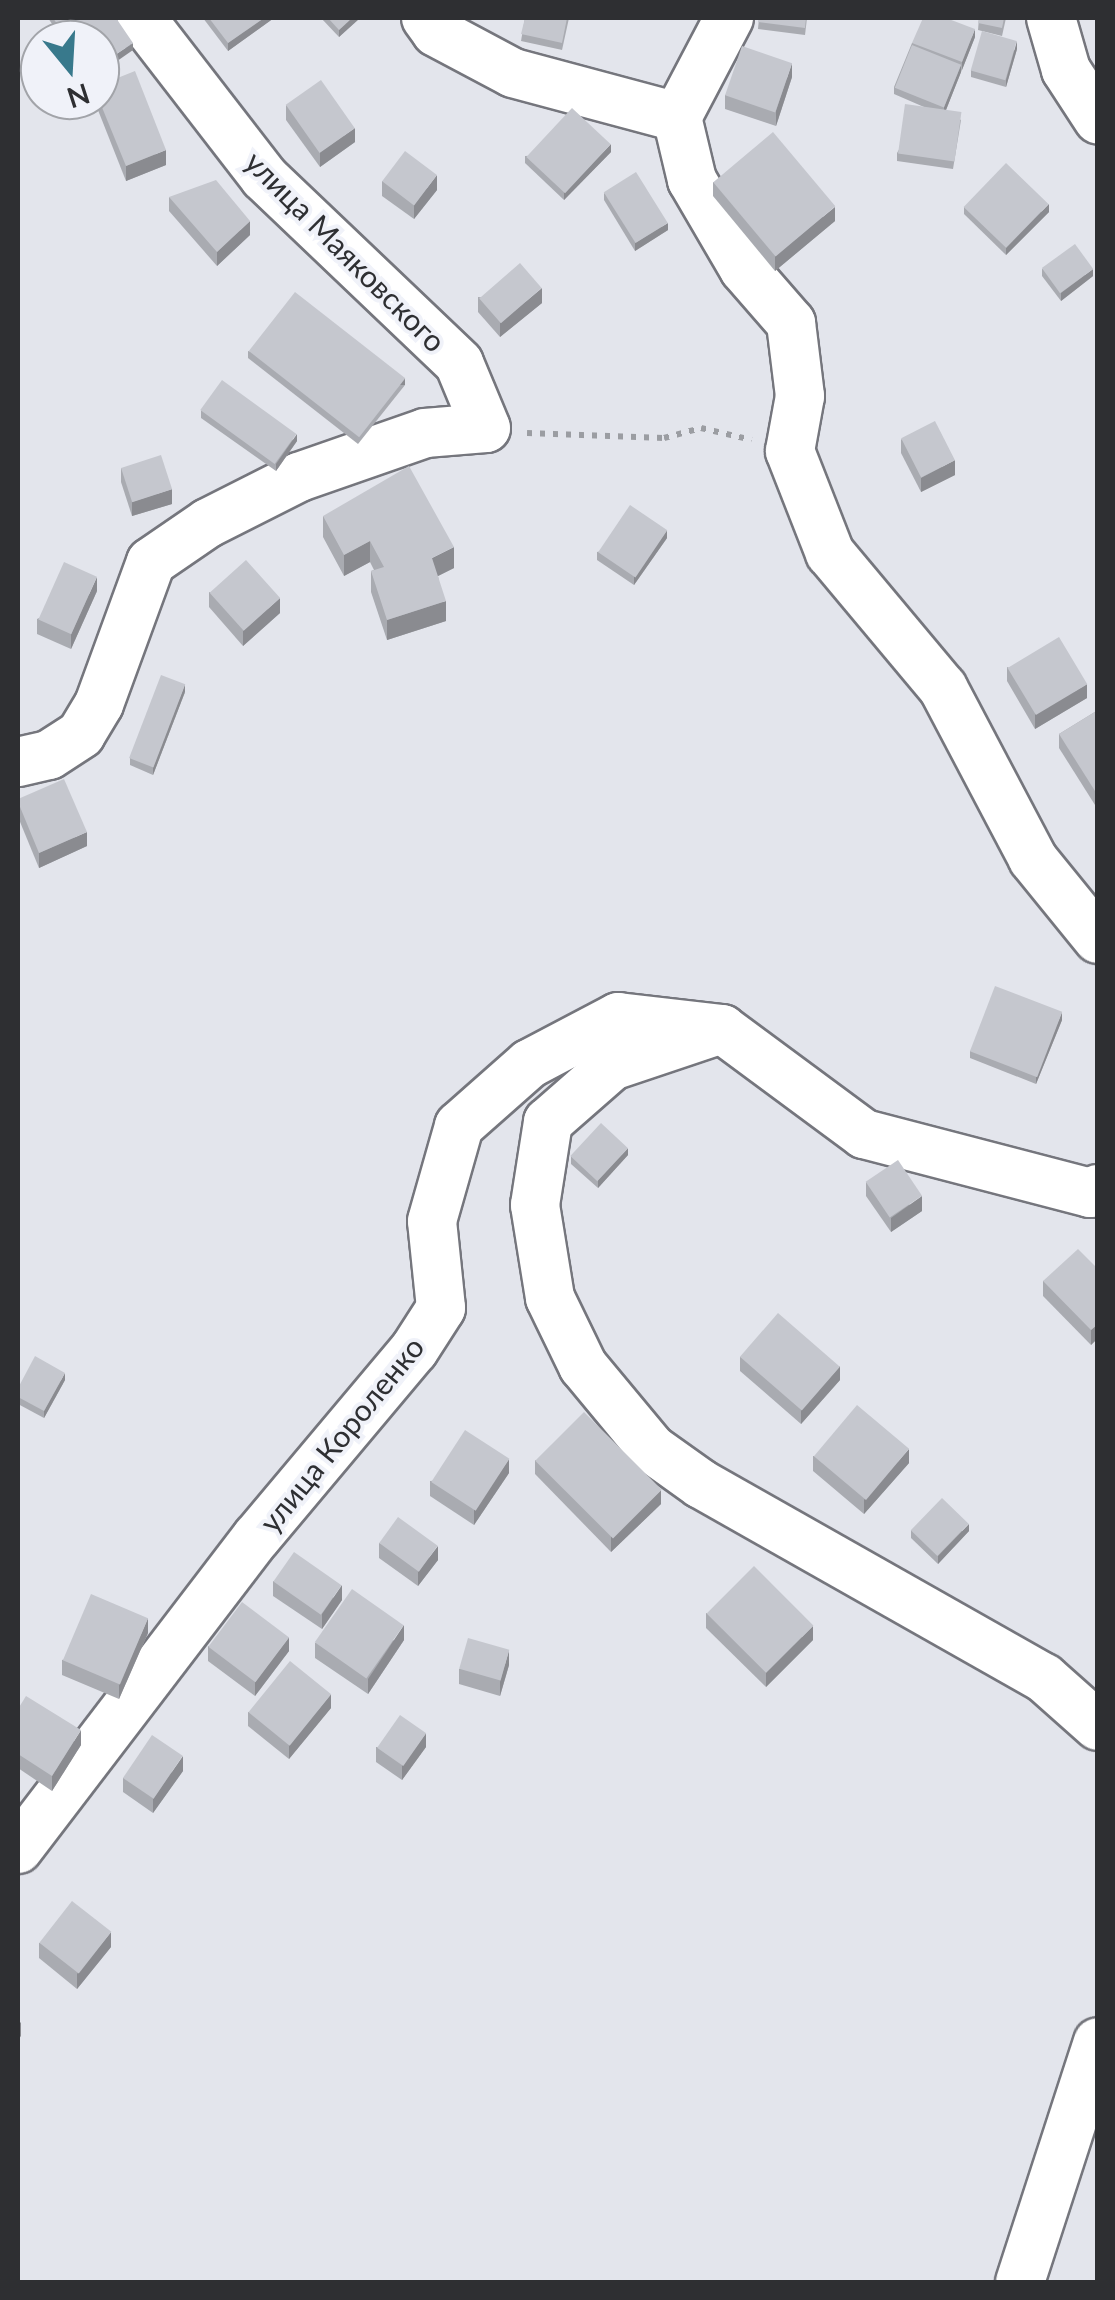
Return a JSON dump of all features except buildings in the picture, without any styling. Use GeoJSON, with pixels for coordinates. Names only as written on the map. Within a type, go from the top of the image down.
{"type":"FeatureCollection","features":[{"type":"Feature","properties":{"kind":"street","name":"улица Маяковского"},"geometry":{"type":"LineString","coordinates":[[141,18],[264,177],[459,363],[486,428]]}},
{"type":"Feature","properties":{"kind":"street"},"geometry":{"type":"LineString","coordinates":[[426,18],[436,32],[513,72],[677,118]]}},
{"type":"Feature","properties":{"kind":"street"},"geometry":{"type":"LineString","coordinates":[[729,18],[677,118],[692,180],[744,270],[791,324],[800,396],[790,451],[830,553],[944,688],[1033,859],[1098,938]]}},
{"type":"Feature","properties":{"kind":"street"},"geometry":{"type":"LineString","coordinates":[[1051,18],[1066,70],[1098,119]]}},
{"type":"Feature","properties":{"kind":"street"},"geometry":{"type":"LineString","coordinates":[[18,762],[49,755],[81,734],[100,704],[151,562],[208,522],[299,477],[425,433],[486,428]]}},
{"type":"Feature","properties":{"kind":"street","name":"улица Короленко"},"geometry":{"type":"LineString","coordinates":[[18,1849],[440,1308],[432,1221],[458,1126],[529,1064],[618,1017],[722,1029],[864,1134],[1090,1193],[1098,1189]]}},
{"type":"Feature","properties":{"kind":"street"},"geometry":{"type":"LineString","coordinates":[[722,1029],[612,1066],[548,1122],[535,1205],[550,1298],[583,1366],[652,1449],[689,1475],[1044,1678],[1098,1726]]}},
{"type":"Feature","properties":{"kind":"street"},"geometry":{"type":"LineString","coordinates":[[1020,2282],[1098,2042]]}},
{"type":"Feature","properties":{"kind":"path"},"geometry":{"type":"LineString","coordinates":[[486,428],[664,438],[702,428],[790,451]]}}]}
